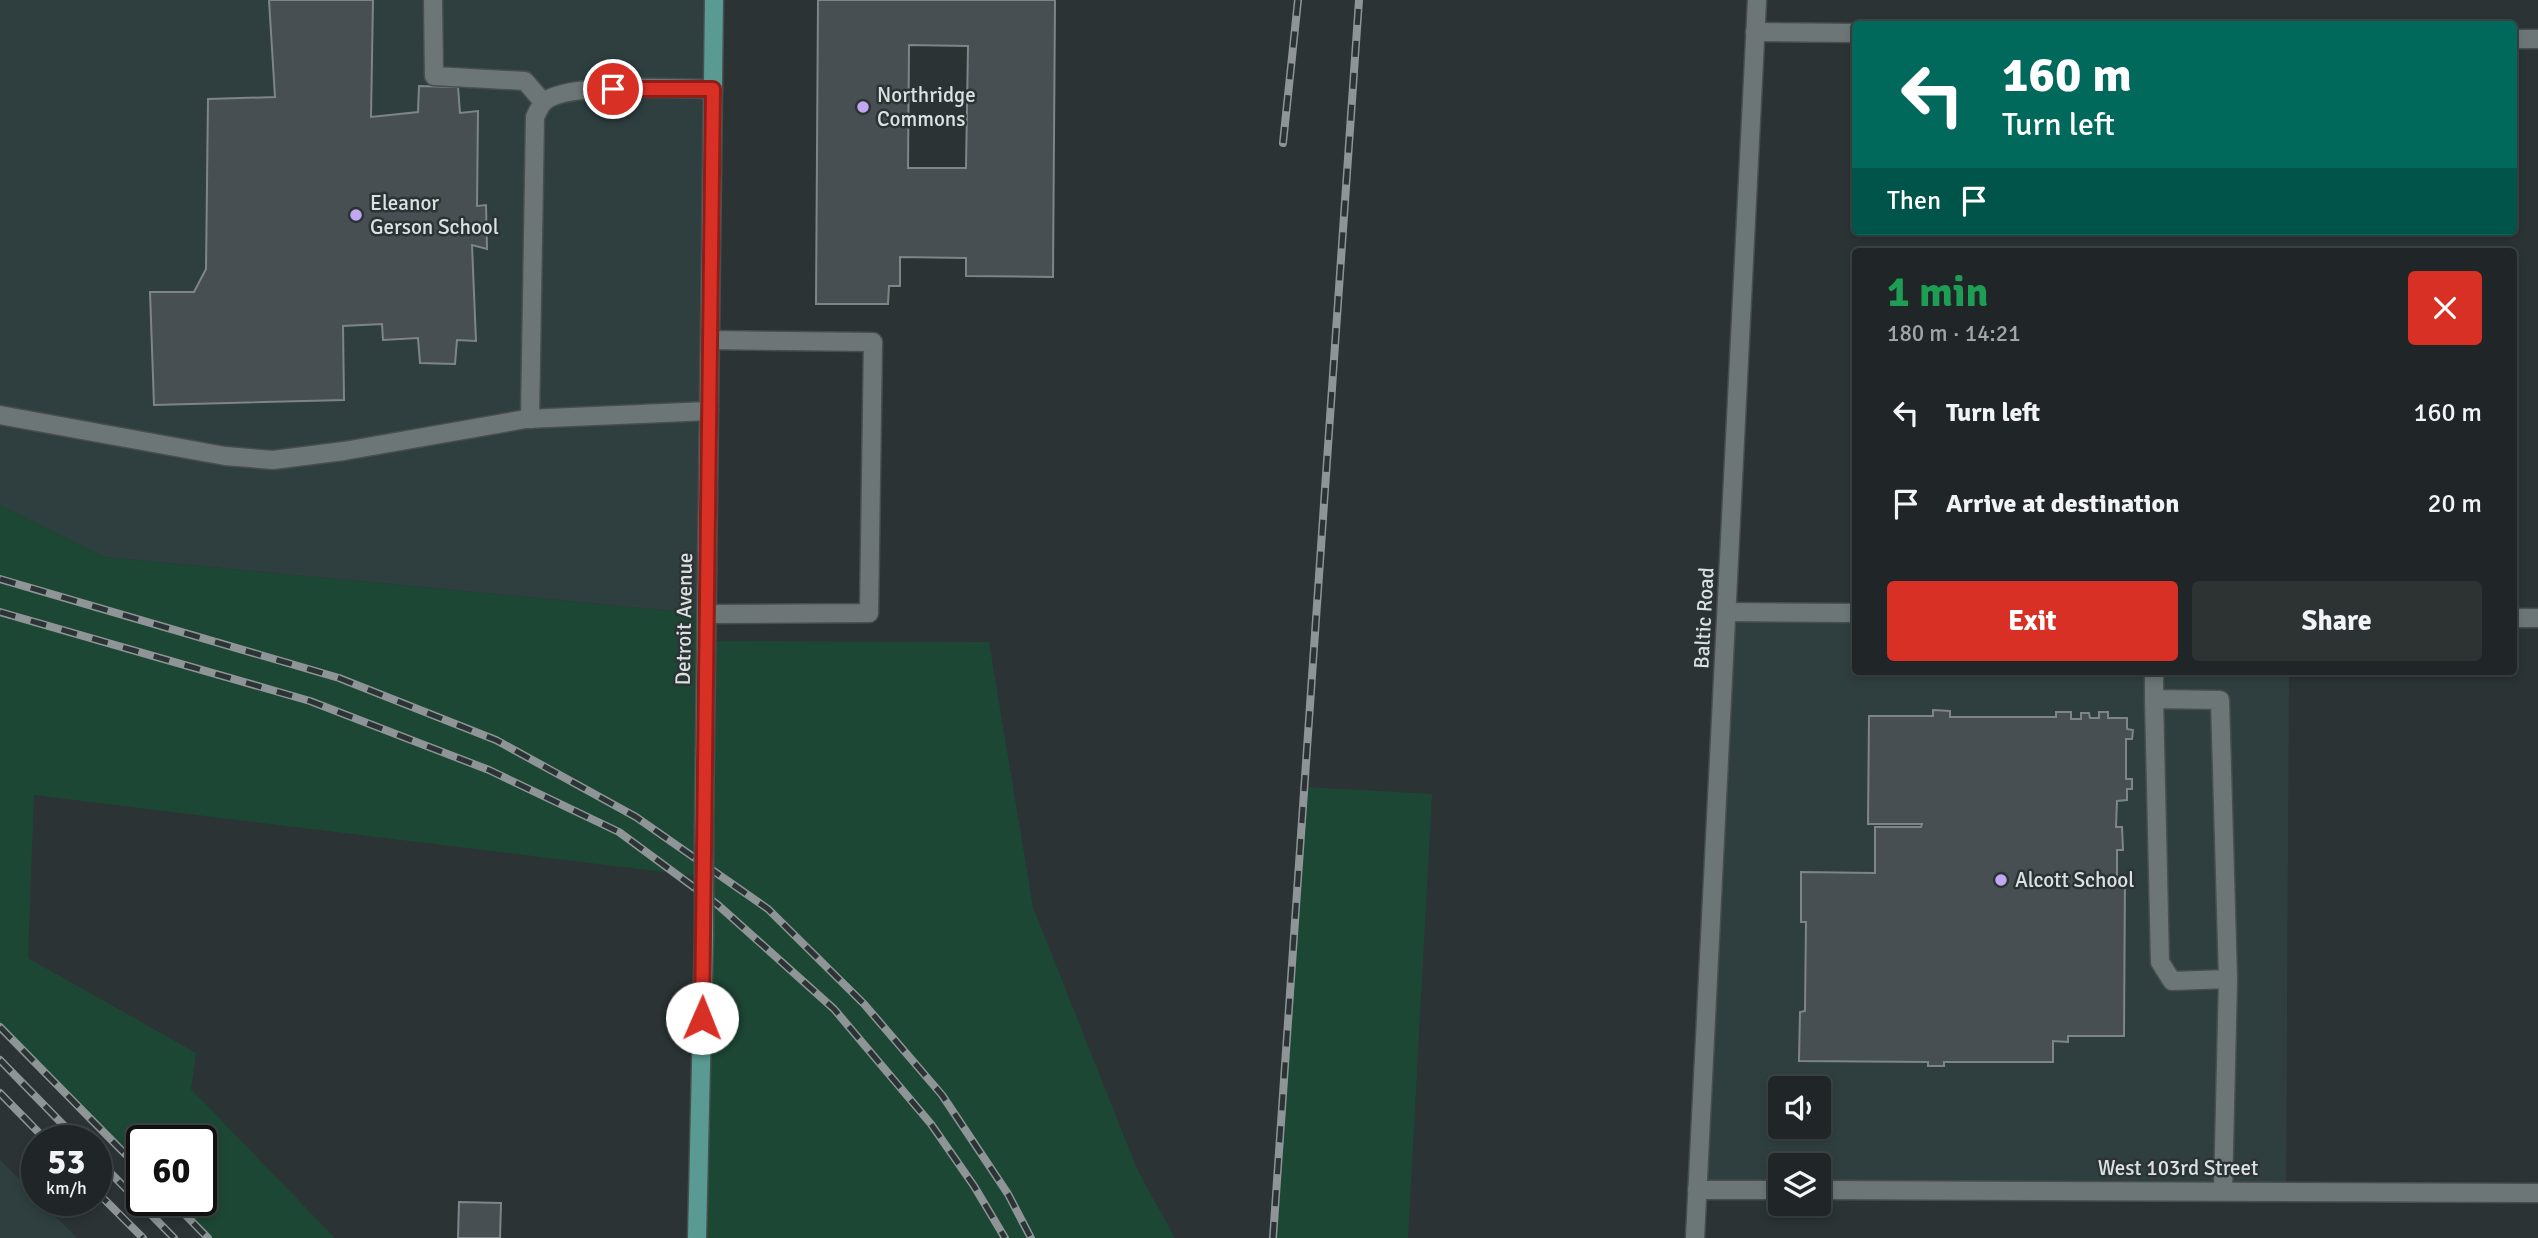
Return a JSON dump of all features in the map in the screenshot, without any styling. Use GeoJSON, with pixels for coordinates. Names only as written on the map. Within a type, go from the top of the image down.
{"type":"FeatureCollection","features":[{"type":"Feature","properties":{"kind":"main road","name":"Detroit Avenue"},"geometry":{"type":"LineString","coordinates":[[696,1238],[704,935],[714,0]]}},
{"type":"Feature","properties":{"kind":"street"},"geometry":{"type":"LineString","coordinates":[[433,0],[434,76],[525,81],[543,102]]}},
{"type":"Feature","properties":{"kind":"street","name":"Baltic Road"},"geometry":{"type":"LineString","coordinates":[[1695,1238],[1757,0]]}},
{"type":"Feature","properties":{"kind":"street"},"geometry":{"type":"LineString","coordinates":[[1755,32],[1852,33]]}},
{"type":"Feature","properties":{"kind":"street"},"geometry":{"type":"LineString","coordinates":[[2517,39],[2538,39]]}},
{"type":"Feature","properties":{"kind":"street"},"geometry":{"type":"LineString","coordinates":[[530,419],[535,117],[543,102],[560,94],[587,89],[713,89]]}},
{"type":"Feature","properties":{"kind":"street"},"geometry":{"type":"LineString","coordinates":[[706,614],[869,613],[873,342],[710,340]]}},
{"type":"Feature","properties":{"kind":"street"},"geometry":{"type":"LineString","coordinates":[[0,415],[225,456],[273,460],[344,451],[530,419],[709,411]]}},
{"type":"Feature","properties":{"kind":"street"},"geometry":{"type":"LineString","coordinates":[[1727,612],[1852,613]]}},
{"type":"Feature","properties":{"kind":"street"},"geometry":{"type":"LineString","coordinates":[[2517,618],[2538,618]]}},
{"type":"Feature","properties":{"kind":"street"},"geometry":{"type":"LineString","coordinates":[[2154,675],[2160,962],[2172,981],[2228,979]]}},
{"type":"Feature","properties":{"kind":"street"},"geometry":{"type":"LineString","coordinates":[[2154,699],[2220,700],[2228,979],[2223,1191]]}},
{"type":"Feature","properties":{"kind":"street"},"geometry":{"type":"LineString","coordinates":[[1697,1190],[1768,1190]]}},
{"type":"Feature","properties":{"kind":"street","name":"West 103rd Street"},"geometry":{"type":"LineString","coordinates":[[1831,1190],[2538,1193]]}},
{"type":"Feature","properties":{"kind":"shaded area","name":"Eleanor Gerson School"},"geometry":{"type":"Polygon","coordinates":[[[0,0],[714,0],[707,614],[105,557],[0,505],[0,0]]]}},
{"type":"Feature","properties":{"kind":"shaded area","name":"Alcott School"},"geometry":{"type":"Polygon","coordinates":[[[1727,612],[1852,613],[1852,675],[2289,675],[2286,1191],[1831,1190],[1831,1153],[1768,1153],[1768,1190],[1697,1190],[1727,612]]]}},
{"type":"Feature","properties":{"kind":"shaded area"},"geometry":{"type":"Polygon","coordinates":[[[0,1160],[21,1181],[21,1216],[55,1216],[77,1238],[0,1238],[0,1160]]]}},
{"type":"Feature","properties":{"kind":"green space"},"geometry":{"type":"Polygon","coordinates":[[[0,505],[105,557],[707,614],[707,641],[989,642],[1033,907],[1137,1169],[1175,1238],[697,1238],[704,877],[34,795],[28,958],[196,1053],[191,1089],[335,1238],[210,1238],[188,1216],[217,1216],[217,1125],[126,1125],[126,1152],[112,1138],[112,1125],[99,1125],[0,1025],[0,505]]]}},
{"type":"Feature","properties":{"kind":"green space"},"geometry":{"type":"Polygon","coordinates":[[[1305,787],[1432,794],[1408,1238],[1271,1238],[1305,787]]]}},
{"type":"Feature","properties":{"kind":"building"},"geometry":{"type":"Polygon","coordinates":[[[269,0],[373,0],[371,117],[418,112],[419,86],[458,87],[460,113],[478,111],[477,206],[486,205],[487,249],[472,245],[476,341],[457,340],[455,364],[420,363],[418,338],[383,340],[382,324],[343,326],[344,400],[154,405],[150,292],[194,292],[206,269],[208,99],[275,97],[269,0]]]}},
{"type":"Feature","properties":{"kind":"building","name":"Northridge Commons"},"geometry":{"type":"Polygon","coordinates":[[[818,0],[1055,0],[1053,277],[966,276],[966,258],[900,257],[900,286],[889,286],[888,304],[816,304],[818,0]],[[909,45],[908,168],[966,168],[968,46],[909,45]]]}},
{"type":"Feature","properties":{"kind":"building"},"geometry":{"type":"Polygon","coordinates":[[[1933,710],[1950,711],[1950,717],[2056,717],[2056,712],[2071,712],[2071,719],[2081,719],[2081,713],[2089,713],[2090,718],[2099,718],[2099,712],[2108,712],[2108,718],[2127,718],[2127,729],[2133,730],[2132,739],[2126,739],[2126,779],[2132,779],[2132,789],[2127,789],[2127,800],[2117,801],[2116,827],[2122,827],[2123,850],[2117,850],[2117,876],[2125,876],[2124,1036],[2068,1036],[2068,1042],[2053,1041],[2053,1062],[1944,1062],[1944,1066],[1928,1066],[1928,1062],[1799,1061],[1800,1012],[1805,1011],[1806,922],[1801,922],[1801,872],[1875,873],[1875,827],[1921,827],[1922,824],[1868,824],[1869,716],[1933,716],[1933,710]]]}},
{"type":"Feature","properties":{"kind":"building"},"geometry":{"type":"Polygon","coordinates":[[[459,1202],[501,1203],[500,1238],[458,1238],[459,1202]]]}},
{"type":"Feature","properties":{"kind":"railway"},"geometry":{"type":"LineString","coordinates":[[1283,143],[1298,0]]}},
{"type":"Feature","properties":{"kind":"railway"},"geometry":{"type":"LineString","coordinates":[[1273,1238],[1359,0]]}},
{"type":"Feature","properties":{"kind":"railway"},"geometry":{"type":"LineString","coordinates":[[0,579],[339,678],[496,740],[636,817],[768,909],[864,1004],[942,1095],[1008,1194],[1031,1238]]}},
{"type":"Feature","properties":{"kind":"railway"},"geometry":{"type":"LineString","coordinates":[[0,612],[310,701],[489,770],[619,832],[718,905],[834,1009],[931,1124],[974,1186],[1005,1238]]}},
{"type":"Feature","properties":{"kind":"railway"},"geometry":{"type":"LineString","coordinates":[[0,1027],[126,1155]]}},
{"type":"Feature","properties":{"kind":"railway"},"geometry":{"type":"LineString","coordinates":[[0,1060],[63,1125]]}},
{"type":"Feature","properties":{"kind":"railway"},"geometry":{"type":"LineString","coordinates":[[0,1093],[31,1125]]}},
{"type":"Feature","properties":{"kind":"railway"},"geometry":{"type":"LineString","coordinates":[[112,1174],[174,1238]]}},
{"type":"Feature","properties":{"kind":"railway"},"geometry":{"type":"LineString","coordinates":[[112,1207],[143,1238]]}},
{"type":"Feature","properties":{"kind":"railway"},"geometry":{"type":"LineString","coordinates":[[187,1216],[208,1238]]}},
{"type":"Feature","properties":{"kind":"place","name":"Northridge Commons"},"geometry":{"type":"Point","coordinates":[863,107]}},
{"type":"Feature","properties":{"kind":"place","name":"Eleanor Gerson School"},"geometry":{"type":"Point","coordinates":[356,215]}},
{"type":"Feature","properties":{"kind":"place","name":"Alcott School"},"geometry":{"type":"Point","coordinates":[2001,880]}},
{"type":"Feature","properties":{"kind":"route"},"geometry":{"type":"LineString","coordinates":[[613,89],[713,89],[702,1018]]}}]}
